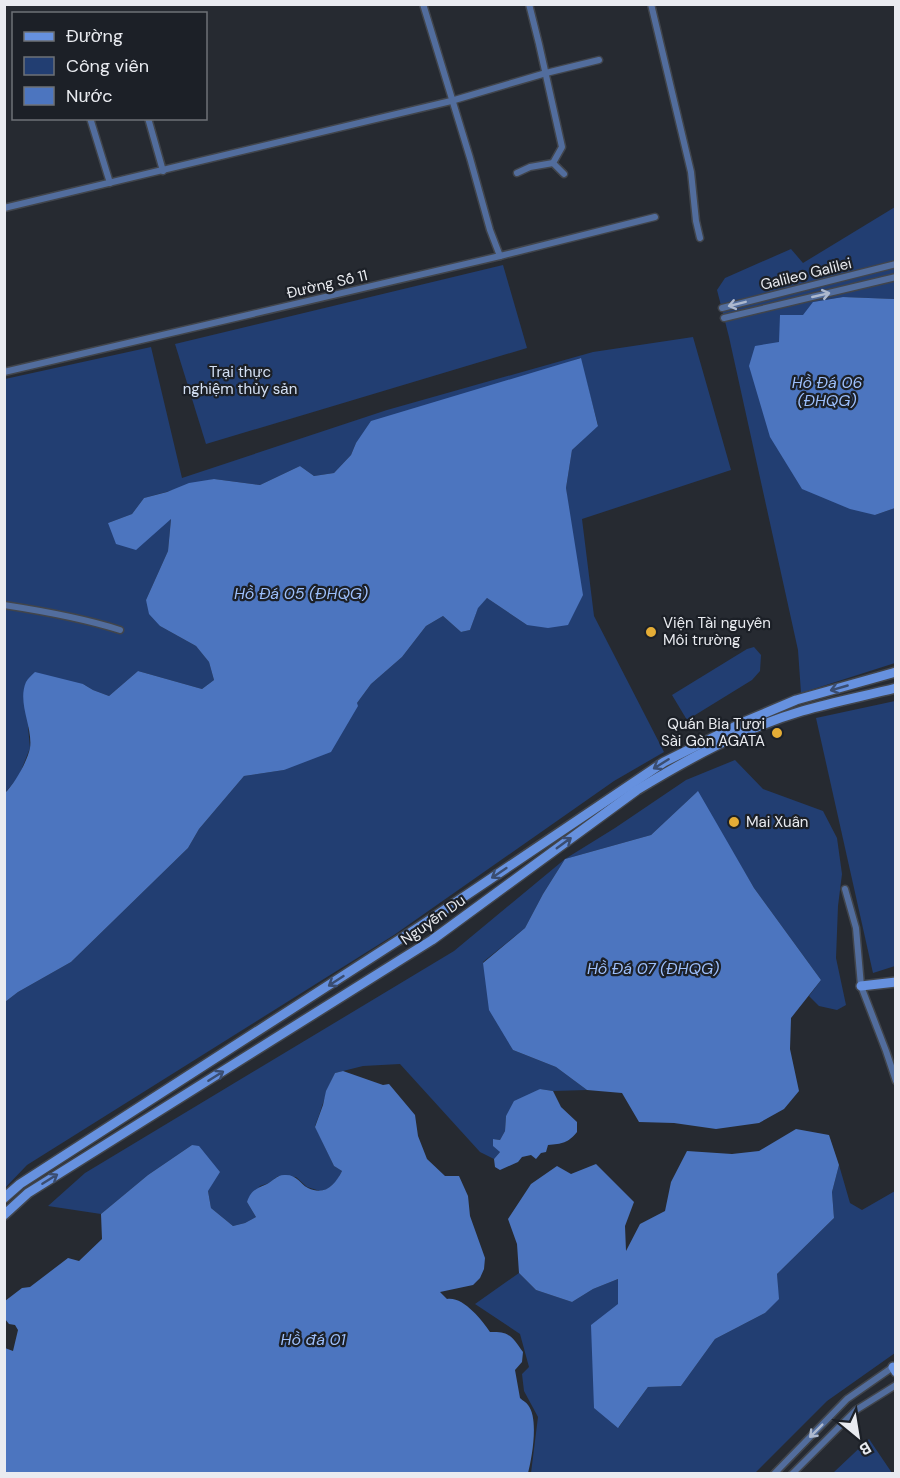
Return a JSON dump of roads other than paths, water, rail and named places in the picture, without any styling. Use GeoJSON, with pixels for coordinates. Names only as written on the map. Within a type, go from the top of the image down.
{"type":"FeatureCollection","features":[{"type":"Feature","properties":{"kind":"street"},"geometry":{"type":"LineString","coordinates":[[423,4],[490,230],[500,256]]}},
{"type":"Feature","properties":{"kind":"street"},"geometry":{"type":"LineString","coordinates":[[529,4],[562,147],[553,163]]}},
{"type":"Feature","properties":{"kind":"street"},"geometry":{"type":"LineString","coordinates":[[651,4],[691,172],[700,238]]}},
{"type":"Feature","properties":{"kind":"street"},"geometry":{"type":"LineString","coordinates":[[4,208],[451,100],[599,60]]}},
{"type":"Feature","properties":{"kind":"street"},"geometry":{"type":"LineString","coordinates":[[91,120],[110,183]]}},
{"type":"Feature","properties":{"kind":"street"},"geometry":{"type":"LineString","coordinates":[[149,120],[164,171]]}},
{"type":"Feature","properties":{"kind":"street"},"geometry":{"type":"LineString","coordinates":[[517,173],[530,167],[553,163]]}},
{"type":"Feature","properties":{"kind":"street"},"geometry":{"type":"LineString","coordinates":[[553,163],[564,174]]}},
{"type":"Feature","properties":{"kind":"street","name":"Đường Số 11"},"geometry":{"type":"LineString","coordinates":[[4,372],[655,218]]}},
{"type":"Feature","properties":{"kind":"street","name":"Galileo Galilei"},"geometry":{"type":"LineString","coordinates":[[722,308],[896,264]]}},
{"type":"Feature","properties":{"kind":"street","name":"Galileo Galilei"},"geometry":{"type":"LineString","coordinates":[[724,318],[896,277]]}},
{"type":"Feature","properties":{"kind":"street"},"geometry":{"type":"LineString","coordinates":[[4,605],[120,630]]}},
{"type":"Feature","properties":{"kind":"street","name":"Nguyễn Du"},"geometry":{"type":"LineString","coordinates":[[4,1198],[20,1184],[422,926],[664,762],[744,722],[799,699],[896,672]]}},
{"type":"Feature","properties":{"kind":"street","name":"Nguyễn Du"},"geometry":{"type":"LineString","coordinates":[[4,1215],[28,1193],[432,940],[637,790],[669,771],[748,731],[801,711],[896,688]]}},
{"type":"Feature","properties":{"kind":"street"},"geometry":{"type":"LineString","coordinates":[[799,699],[801,711]]}},
{"type":"Feature","properties":{"kind":"street"},"geometry":{"type":"LineString","coordinates":[[845,889],[856,928],[861,986],[896,1082]]}},
{"type":"Feature","properties":{"kind":"street"},"geometry":{"type":"LineString","coordinates":[[861,986],[896,982]]}},
{"type":"Feature","properties":{"kind":"street"},"geometry":{"type":"LineString","coordinates":[[20,1184],[28,1193]]}},
{"type":"Feature","properties":{"kind":"street"},"geometry":{"type":"LineString","coordinates":[[774,1473],[847,1399],[894,1369]]}},
{"type":"Feature","properties":{"kind":"street"},"geometry":{"type":"LineString","coordinates":[[792,1473],[856,1410],[896,1385]]}},
{"type":"Feature","properties":{"kind":"water","name":"Hồ Đá 06 (ĐHQG)"},"geometry":{"type":"Polygon","coordinates":[[[843,297],[895,298],[895,508],[875,515],[850,509],[802,489],[770,437],[749,366],[755,346],[779,342],[780,315],[803,315],[813,302],[843,297]]]}},
{"type":"Feature","properties":{"kind":"water","name":"Hồ Đá 05 (ĐHQG)"},"geometry":{"type":"Polygon","coordinates":[[[581,358],[598,426],[572,450],[566,488],[583,595],[568,625],[548,628],[527,625],[487,598],[478,608],[470,630],[461,632],[443,616],[426,626],[402,657],[371,684],[357,703],[358,706],[331,752],[284,770],[244,776],[199,829],[188,848],[71,962],[18,992],[5,1002],[5,793],[20,772],[30,748],[23,698],[27,681],[35,672],[83,684],[109,696],[138,671],[202,689],[214,680],[209,662],[196,646],[160,626],[149,614],[146,600],[168,551],[171,519],[136,550],[116,544],[108,523],[132,514],[144,498],[189,483],[214,479],[260,485],[300,466],[314,476],[334,473],[351,455],[371,421],[581,358]]]}},
{"type":"Feature","properties":{"kind":"water","name":"Hồ Đá 07 (ĐHQG)"},"geometry":{"type":"Polygon","coordinates":[[[698,791],[754,888],[821,980],[791,1018],[790,1049],[799,1091],[784,1109],[759,1123],[716,1129],[674,1123],[639,1122],[622,1093],[587,1090],[556,1067],[513,1050],[489,1010],[483,963],[525,928],[565,859],[651,835],[698,791]]]}},
{"type":"Feature","properties":{"kind":"water","name":"Hồ đá 01"},"geometry":{"type":"Polygon","coordinates":[[[343,1071],[383,1085],[389,1084],[415,1115],[418,1136],[427,1159],[445,1176],[459,1176],[468,1196],[470,1216],[485,1258],[484,1269],[480,1278],[473,1285],[440,1292],[447,1299],[453,1299],[466,1305],[490,1332],[510,1336],[523,1352],[522,1362],[515,1370],[520,1398],[528,1405],[533,1419],[533,1448],[528,1473],[5,1473],[5,1348],[13,1351],[18,1330],[15,1325],[9,1324],[5,1319],[5,1301],[22,1288],[30,1287],[68,1258],[79,1261],[102,1239],[101,1214],[148,1175],[192,1145],[199,1146],[220,1172],[208,1191],[211,1208],[233,1226],[256,1217],[247,1202],[250,1195],[279,1176],[292,1176],[314,1190],[329,1188],[342,1171],[334,1166],[315,1127],[326,1091],[335,1073],[343,1071]]]}},
{"type":"Feature","properties":{"kind":"water"},"geometry":{"type":"Polygon","coordinates":[[[540,1089],[553,1091],[561,1107],[577,1122],[577,1132],[571,1139],[548,1145],[546,1152],[541,1153],[536,1159],[531,1155],[522,1157],[518,1162],[500,1170],[495,1167],[494,1159],[500,1152],[493,1146],[493,1139],[500,1140],[505,1131],[506,1116],[514,1101],[540,1089]]]}},
{"type":"Feature","properties":{"kind":"water"},"geometry":{"type":"Polygon","coordinates":[[[796,1129],[829,1135],[839,1165],[832,1192],[834,1218],[777,1274],[779,1299],[765,1313],[715,1339],[681,1386],[648,1387],[618,1428],[594,1408],[591,1325],[618,1304],[618,1279],[593,1289],[572,1302],[536,1290],[519,1273],[517,1244],[508,1219],[531,1184],[557,1166],[571,1174],[596,1164],[634,1202],[625,1226],[626,1251],[640,1224],[665,1211],[671,1182],[687,1151],[732,1154],[759,1151],[796,1129]]]}},
{"type":"Feature","properties":{"kind":"place","name":"Viện Tài nguyên Môi trường"},"geometry":{"type":"Point","coordinates":[651,632]}},
{"type":"Feature","properties":{"kind":"place","name":"Quán Bia Tươi Sài Gòn AGATA"},"geometry":{"type":"Point","coordinates":[777,733]}},
{"type":"Feature","properties":{"kind":"place","name":"Mai Xuân"},"geometry":{"type":"Point","coordinates":[734,822]}},
{"type":"Feature","properties":{"kind":"park label","name":"Trại thực nghiệm thủy sản"},"geometry":{"type":"Point","coordinates":[240,380]}}]}
